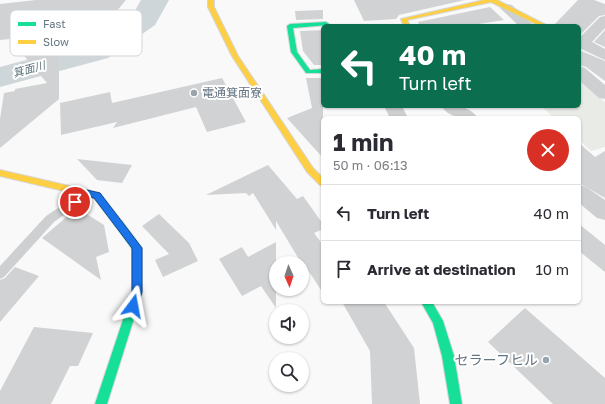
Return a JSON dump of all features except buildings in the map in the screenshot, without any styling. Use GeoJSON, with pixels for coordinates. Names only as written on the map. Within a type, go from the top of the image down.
{"type":"FeatureCollection","features":[{"type":"Feature","properties":{"kind":"street"},"geometry":{"type":"LineString","coordinates":[[211,0],[211,7],[235,56],[310,170],[321,181]]}},
{"type":"Feature","properties":{"kind":"street"},"geometry":{"type":"LineString","coordinates":[[406,24],[404,19],[492,0],[540,24]]}},
{"type":"Feature","properties":{"kind":"street"},"geometry":{"type":"LineString","coordinates":[[507,8],[525,24]]}},
{"type":"Feature","properties":{"kind":"street"},"geometry":{"type":"LineString","coordinates":[[581,42],[605,20]]}},
{"type":"Feature","properties":{"kind":"street"},"geometry":{"type":"LineString","coordinates":[[321,24],[290,26],[294,52],[298,59],[308,72],[321,71]]}},
{"type":"Feature","properties":{"kind":"street"},"geometry":{"type":"LineString","coordinates":[[581,43],[605,55]]}},
{"type":"Feature","properties":{"kind":"street"},"geometry":{"type":"LineString","coordinates":[[581,73],[605,94]]}},
{"type":"Feature","properties":{"kind":"street"},"geometry":{"type":"LineString","coordinates":[[453,108],[466,116]]}},
{"type":"Feature","properties":{"kind":"street"},"geometry":{"type":"LineString","coordinates":[[0,174],[97,195],[137,248],[137,292],[101,404]]}},
{"type":"Feature","properties":{"kind":"street"},"geometry":{"type":"LineString","coordinates":[[581,194],[605,212]]}},
{"type":"Feature","properties":{"kind":"street"},"geometry":{"type":"LineString","coordinates":[[427,304],[438,321],[448,356],[456,404]]}},
{"type":"Feature","properties":{"kind":"lane"},"geometry":{"type":"LineString","coordinates":[[0,274],[50,219],[87,193]]}},
{"type":"Feature","properties":{"kind":"shaded area"},"geometry":{"type":"Polygon","coordinates":[[[581,81],[605,102],[605,147],[591,151],[581,142],[581,116],[552,116],[543,108],[581,108],[581,81]]]}},
{"type":"Feature","properties":{"kind":"waterway","name":"箕面川"},"geometry":{"type":"LineString","coordinates":[[142,21],[145,19],[155,0]]}},
{"type":"Feature","properties":{"kind":"waterway","name":"箕面川"},"geometry":{"type":"LineString","coordinates":[[0,77],[78,56]]}},
{"type":"Feature","properties":{"kind":"traffic: fast"},"geometry":{"type":"LineString","coordinates":[[321,24],[290,26],[294,52],[308,72],[321,71]]}},
{"type":"Feature","properties":{"kind":"traffic: fast"},"geometry":{"type":"LineString","coordinates":[[101,404],[137,293],[137,248],[119,224]]}},
{"type":"Feature","properties":{"kind":"traffic: fast"},"geometry":{"type":"LineString","coordinates":[[427,304],[438,321],[448,356],[456,404]]}},
{"type":"Feature","properties":{"kind":"traffic: slow"},"geometry":{"type":"LineString","coordinates":[[211,0],[211,7],[235,56],[310,170],[321,181]]}},
{"type":"Feature","properties":{"kind":"traffic: slow"},"geometry":{"type":"LineString","coordinates":[[406,24],[404,19],[492,0],[541,24]]}},
{"type":"Feature","properties":{"kind":"traffic: slow"},"geometry":{"type":"LineString","coordinates":[[0,173],[97,195],[119,224]]}},
{"type":"Feature","properties":{"kind":"place","name":"電通箕面寮"},"geometry":{"type":"Point","coordinates":[194,93]}},
{"type":"Feature","properties":{"kind":"place","name":"セラーフヒル"},"geometry":{"type":"Point","coordinates":[546,360]}},
{"type":"Feature","properties":{"kind":"route"},"geometry":{"type":"LineString","coordinates":[[75,202],[87,193],[97,195],[137,248],[137,292],[133,306]]}}]}
